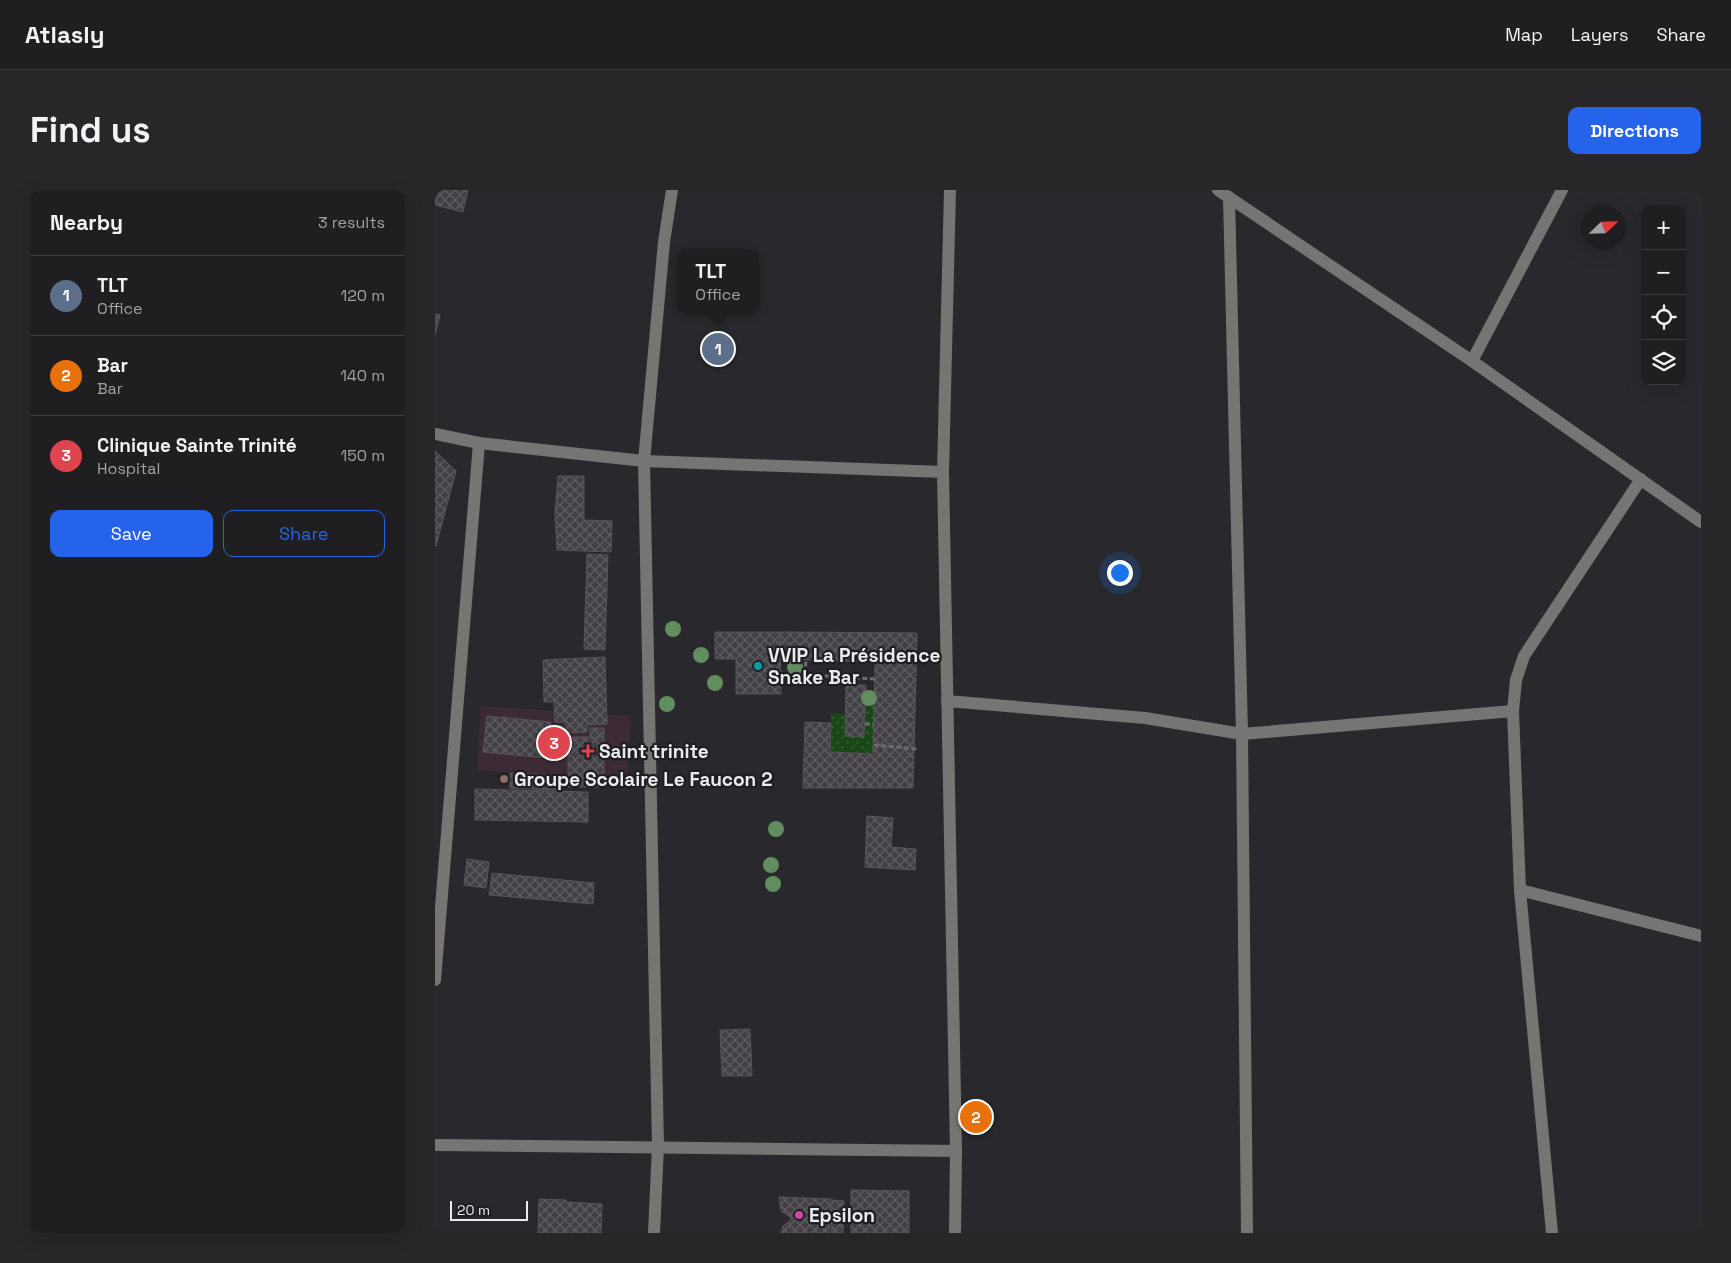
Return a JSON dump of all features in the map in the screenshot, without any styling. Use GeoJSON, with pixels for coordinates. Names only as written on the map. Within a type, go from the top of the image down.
{"type":"FeatureCollection","features":[{"type":"Feature","properties":{"kind":"street"},"geometry":{"type":"LineString","coordinates":[[654,1233],[658,1146],[644,461],[664,242],[672,190]]}},
{"type":"Feature","properties":{"kind":"street"},"geometry":{"type":"LineString","coordinates":[[950,190],[943,472],[956,1150],[955,1233]]}},
{"type":"Feature","properties":{"kind":"street"},"geometry":{"type":"LineString","coordinates":[[1218,190],[1472,361],[1701,522]]}},
{"type":"Feature","properties":{"kind":"street"},"geometry":{"type":"LineString","coordinates":[[1472,361],[1562,190]]}},
{"type":"Feature","properties":{"kind":"street"},"geometry":{"type":"LineString","coordinates":[[1229,197],[1242,734],[1247,1233]]}},
{"type":"Feature","properties":{"kind":"street"},"geometry":{"type":"LineString","coordinates":[[435,434],[479,443],[644,461],[943,472]]}},
{"type":"Feature","properties":{"kind":"street"},"geometry":{"type":"LineString","coordinates":[[435,980],[479,443]]}},
{"type":"Feature","properties":{"kind":"street"},"geometry":{"type":"LineString","coordinates":[[1553,1233],[1520,890],[1513,711],[1516,680],[1524,656],[1641,479]]}},
{"type":"Feature","properties":{"kind":"street"},"geometry":{"type":"LineString","coordinates":[[947,700],[1145,718],[1242,734],[1513,711]]}},
{"type":"Feature","properties":{"kind":"street"},"geometry":{"type":"LineString","coordinates":[[1520,890],[1701,936]]}},
{"type":"Feature","properties":{"kind":"street"},"geometry":{"type":"LineString","coordinates":[[435,1145],[956,1150]]}},
{"type":"Feature","properties":{"kind":"path"},"geometry":{"type":"LineString","coordinates":[[805,674],[806,660]]}},
{"type":"Feature","properties":{"kind":"path"},"geometry":{"type":"LineString","coordinates":[[781,673],[875,679]]}},
{"type":"Feature","properties":{"kind":"path"},"geometry":{"type":"LineString","coordinates":[[865,724],[874,724]]}},
{"type":"Feature","properties":{"kind":"path"},"geometry":{"type":"LineString","coordinates":[[873,745],[917,749]]}},
{"type":"Feature","properties":{"kind":"shaded area"},"geometry":{"type":"Polygon","coordinates":[[[481,706],[631,716],[627,781],[477,770],[481,706]]]}},
{"type":"Feature","properties":{"kind":"green space"},"geometry":{"type":"Polygon","coordinates":[[[866,693],[875,694],[873,753],[830,752],[831,713],[845,714],[845,736],[865,737],[866,693]]]}},
{"type":"Feature","properties":{"kind":"building"},"geometry":{"type":"Polygon","coordinates":[[[435,190],[468,190],[463,212],[435,205],[435,190]]]}},
{"type":"Feature","properties":{"kind":"building"},"geometry":{"type":"Polygon","coordinates":[[[435,314],[440,315],[435,335],[435,314]]]}},
{"type":"Feature","properties":{"kind":"building"},"geometry":{"type":"Polygon","coordinates":[[[435,451],[456,471],[436,546],[435,546],[435,451]]]}},
{"type":"Feature","properties":{"kind":"building"},"geometry":{"type":"Polygon","coordinates":[[[558,476],[584,476],[584,520],[612,521],[611,552],[557,550],[555,513],[558,476]]]}},
{"type":"Feature","properties":{"kind":"building"},"geometry":{"type":"Polygon","coordinates":[[[587,554],[608,555],[605,650],[584,649],[587,554]]]}},
{"type":"Feature","properties":{"kind":"building","name":"VVIP La Présidence Snake Bar"},"geometry":{"type":"Polygon","coordinates":[[[715,632],[780,632],[781,694],[736,694],[736,659],[715,659],[715,632]]]}},
{"type":"Feature","properties":{"kind":"building"},"geometry":{"type":"Polygon","coordinates":[[[780,632],[917,633],[913,788],[803,788],[805,722],[831,723],[830,752],[873,754],[875,662],[780,659],[780,632]]]}},
{"type":"Feature","properties":{"kind":"building"},"geometry":{"type":"Polygon","coordinates":[[[605,657],[607,724],[587,725],[587,732],[566,733],[566,722],[555,722],[554,702],[544,702],[543,660],[605,657]]]}},
{"type":"Feature","properties":{"kind":"building"},"geometry":{"type":"Polygon","coordinates":[[[846,685],[866,685],[864,737],[845,736],[846,685]]]}},
{"type":"Feature","properties":{"kind":"building"},"geometry":{"type":"Polygon","coordinates":[[[487,716],[551,722],[548,758],[483,752],[487,716]]]}},
{"type":"Feature","properties":{"kind":"building"},"geometry":{"type":"Polygon","coordinates":[[[590,728],[604,728],[604,787],[568,787],[568,737],[590,737],[590,728]]]}},
{"type":"Feature","properties":{"kind":"building"},"geometry":{"type":"Polygon","coordinates":[[[510,773],[562,775],[562,790],[510,788],[510,773]]]}},
{"type":"Feature","properties":{"kind":"building"},"geometry":{"type":"Polygon","coordinates":[[[475,789],[588,792],[588,822],[475,820],[475,789]]]}},
{"type":"Feature","properties":{"kind":"building"},"geometry":{"type":"Polygon","coordinates":[[[867,816],[893,818],[891,847],[916,849],[915,870],[865,867],[867,816]]]}},
{"type":"Feature","properties":{"kind":"building"},"geometry":{"type":"Polygon","coordinates":[[[467,859],[489,862],[486,888],[464,885],[467,859]]]}},
{"type":"Feature","properties":{"kind":"building"},"geometry":{"type":"Polygon","coordinates":[[[492,873],[594,883],[593,904],[489,895],[492,873]]]}},
{"type":"Feature","properties":{"kind":"building"},"geometry":{"type":"Polygon","coordinates":[[[750,1029],[752,1076],[722,1076],[720,1030],[750,1029]]]}},
{"type":"Feature","properties":{"kind":"building"},"geometry":{"type":"Polygon","coordinates":[[[851,1190],[909,1191],[909,1233],[851,1233],[851,1190]]]}},
{"type":"Feature","properties":{"kind":"building"},"geometry":{"type":"Polygon","coordinates":[[[779,1197],[831,1199],[829,1233],[781,1233],[783,1226],[791,1220],[790,1217],[781,1211],[779,1197]]]}},
{"type":"Feature","properties":{"kind":"building"},"geometry":{"type":"Polygon","coordinates":[[[539,1199],[602,1204],[601,1233],[538,1233],[539,1199]]]}},
{"type":"Feature","properties":{"kind":"building"},"geometry":{"type":"Polygon","coordinates":[[[832,1200],[844,1201],[843,1233],[831,1233],[832,1200]]]}},
{"type":"Feature","properties":{"kind":"place","name":"TLT"},"geometry":{"type":"Point","coordinates":[718,349]}},
{"type":"Feature","properties":{"kind":"place","name":"VVIP La Présidence Snake Bar"},"geometry":{"type":"Point","coordinates":[758,666]}},
{"type":"Feature","properties":{"kind":"place","name":"Clinique Sainte Trinité"},"geometry":{"type":"Point","coordinates":[554,743]}},
{"type":"Feature","properties":{"kind":"place","name":"Saint trinite"},"geometry":{"type":"Point","coordinates":[588,751]}},
{"type":"Feature","properties":{"kind":"place","name":"Groupe Scolaire Le Faucon 2"},"geometry":{"type":"Point","coordinates":[504,779]}},
{"type":"Feature","properties":{"kind":"place","name":"Bar"},"geometry":{"type":"Point","coordinates":[976,1117]}},
{"type":"Feature","properties":{"kind":"place","name":"Epsilon"},"geometry":{"type":"Point","coordinates":[799,1215]}}]}
